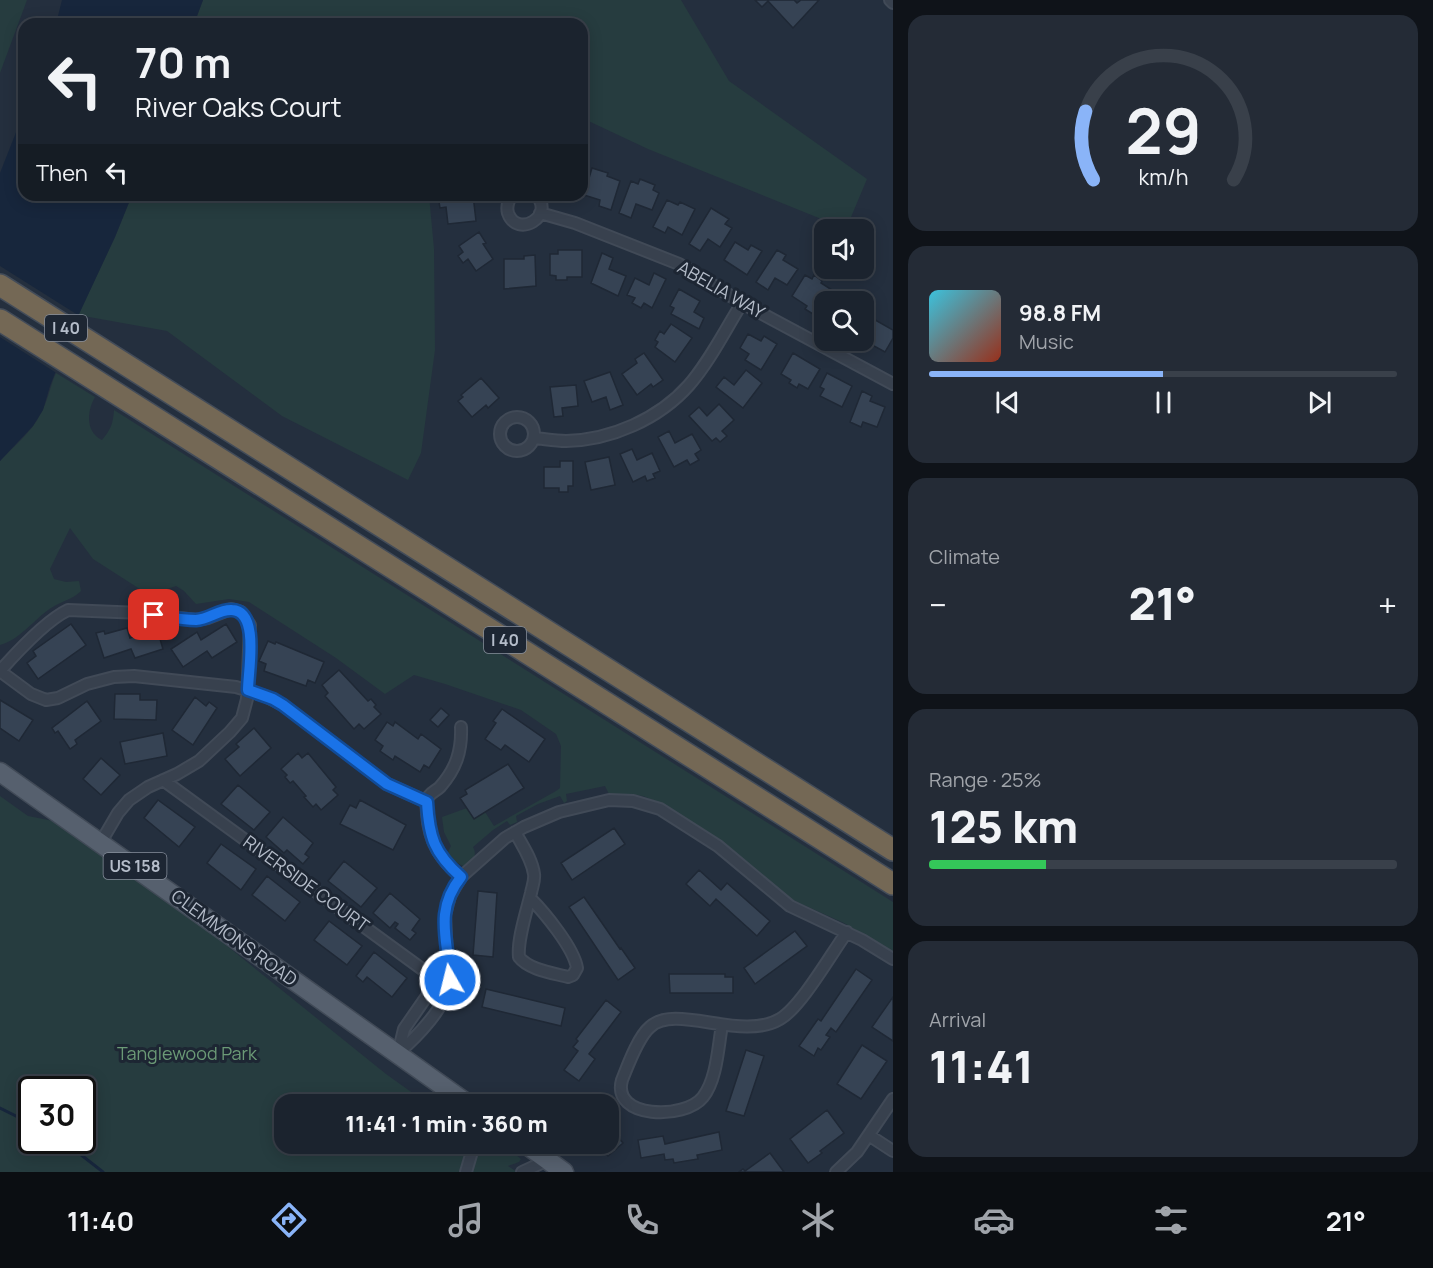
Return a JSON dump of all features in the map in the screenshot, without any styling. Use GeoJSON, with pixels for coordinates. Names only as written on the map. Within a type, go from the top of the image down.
{"type":"FeatureCollection","features":[{"type":"Feature","properties":{"kind":"highway","name":"I 40"},"geometry":{"type":"LineString","coordinates":[[0,285],[893,850]]}},
{"type":"Feature","properties":{"kind":"highway","name":"I 40"},"geometry":{"type":"LineString","coordinates":[[0,320],[893,884]]}},
{"type":"Feature","properties":{"kind":"main road","name":"CLEMMONS ROAD"},"geometry":{"type":"LineString","coordinates":[[0,772],[453,1094]]}},
{"type":"Feature","properties":{"kind":"main road"},"geometry":{"type":"LineString","coordinates":[[540,1154],[564,1172]]}},
{"type":"Feature","properties":{"kind":"street"},"geometry":{"type":"LineString","coordinates":[[508,201],[509,216],[522,225],[536,220],[540,213],[539,201]]}},
{"type":"Feature","properties":{"kind":"street","name":"ABELIA WAY"},"geometry":{"type":"LineString","coordinates":[[540,213],[575,223],[680,264],[742,303],[893,384]]}},
{"type":"Feature","properties":{"kind":"street"},"geometry":{"type":"LineString","coordinates":[[534,438],[567,441],[600,437],[633,426],[666,406],[689,385],[742,303]]}},
{"type":"Feature","properties":{"kind":"street"},"geometry":{"type":"LineString","coordinates":[[101,842],[118,813],[129,800],[194,764],[230,732],[242,718],[248,690],[250,625],[241,612],[231,609],[208,618],[195,620],[141,613],[68,610],[18,652],[0,671],[31,694],[46,700],[58,698],[87,684],[114,677],[134,676],[248,690],[283,705],[387,784],[427,802]]}},
{"type":"Feature","properties":{"kind":"street"},"geometry":{"type":"LineString","coordinates":[[461,728],[462,745],[459,756],[447,777],[430,795],[427,802],[429,830],[433,843],[443,860],[461,877]]}},
{"type":"Feature","properties":{"kind":"street","name":"RIVERSIDE COURT"},"geometry":{"type":"LineString","coordinates":[[163,780],[448,988]]}},
{"type":"Feature","properties":{"kind":"street"},"geometry":{"type":"LineString","coordinates":[[398,1054],[417,1038],[444,998],[448,988],[450,970],[447,958],[445,915],[450,896],[461,877],[500,842],[515,832],[548,816],[609,800],[643,803],[660,809],[718,846],[789,906],[847,932],[893,959]]}},
{"type":"Feature","properties":{"kind":"street"},"geometry":{"type":"LineString","coordinates":[[515,832],[534,872],[535,879],[530,898],[520,941],[519,957],[525,964],[568,977],[573,975],[577,968],[574,957],[553,924],[530,898]]}},
{"type":"Feature","properties":{"kind":"street"},"geometry":{"type":"LineString","coordinates":[[722,1025],[710,1083],[701,1099],[695,1104],[678,1112],[668,1112],[639,1109],[623,1098],[620,1087],[622,1080],[652,1025],[676,1018],[722,1025],[760,1026],[780,1019],[801,999],[847,932]]}},
{"type":"Feature","properties":{"kind":"street"},"geometry":{"type":"LineString","coordinates":[[398,1054],[404,1029],[438,980],[447,958]]}},
{"type":"Feature","properties":{"kind":"street"},"geometry":{"type":"LineString","coordinates":[[440,1085],[445,1094]]}},
{"type":"Feature","properties":{"kind":"street"},"geometry":{"type":"LineString","coordinates":[[836,1172],[850,1160],[870,1136],[893,1100]]}},
{"type":"Feature","properties":{"kind":"street"},"geometry":{"type":"LineString","coordinates":[[870,1136],[893,1151]]}},
{"type":"Feature","properties":{"kind":"street"},"geometry":{"type":"LineString","coordinates":[[466,1172],[471,1154]]}},
{"type":"Feature","properties":{"kind":"street"},"geometry":{"type":"LineString","coordinates":[[522,1172],[548,1160]]}},
{"type":"Feature","properties":{"kind":"green space"},"geometry":{"type":"Polygon","coordinates":[[[0,0],[27,0],[20,18],[18,18],[18,24],[0,73],[0,0]]]}},
{"type":"Feature","properties":{"kind":"green space"},"geometry":{"type":"Polygon","coordinates":[[[203,0],[681,0],[729,81],[867,179],[850,219],[821,219],[648,149],[588,121],[588,18],[196,18],[203,0]]]}},
{"type":"Feature","properties":{"kind":"green space"},"geometry":{"type":"Polygon","coordinates":[[[130,201],[430,201],[434,249],[435,350],[421,453],[408,480],[282,416],[167,331],[78,315],[130,201]]]}},
{"type":"Feature","properties":{"kind":"green space"},"geometry":{"type":"Polygon","coordinates":[[[56,373],[95,397],[90,408],[89,421],[93,432],[102,440],[111,426],[114,410],[893,902],[893,953],[844,923],[790,899],[736,854],[665,805],[643,796],[609,794],[605,786],[566,794],[567,801],[564,803],[560,796],[538,804],[516,816],[517,822],[510,825],[507,821],[473,847],[475,853],[473,859],[463,866],[447,854],[451,846],[444,832],[442,817],[467,808],[485,812],[494,826],[556,791],[560,788],[561,746],[556,734],[521,710],[414,675],[385,694],[336,658],[249,602],[229,599],[196,604],[176,586],[146,593],[93,559],[70,528],[50,569],[54,579],[66,582],[79,581],[81,591],[51,608],[21,634],[0,645],[0,461],[28,433],[37,420],[56,373]]]}},
{"type":"Feature","properties":{"kind":"green space","name":"Tanglewood Park"},"geometry":{"type":"Polygon","coordinates":[[[0,796],[28,816],[78,826],[386,1074],[414,1094],[274,1094],[274,1154],[515,1154],[521,1159],[508,1166],[517,1172],[0,1172],[0,796]]]}},
{"type":"Feature","properties":{"kind":"water"},"geometry":{"type":"Polygon","coordinates":[[[62,0],[203,0],[196,18],[58,18],[62,0]]]}},
{"type":"Feature","properties":{"kind":"water"},"geometry":{"type":"Polygon","coordinates":[[[18,127],[18,201],[130,201],[74,325],[43,410],[33,426],[0,461],[0,173],[18,127]]]}},
{"type":"Feature","properties":{"kind":"pier"},"geometry":{"type":"Polygon","coordinates":[[[0,266],[81,317],[58,374],[0,337],[0,266]]]}},
{"type":"Feature","properties":{"kind":"building"},"geometry":{"type":"Polygon","coordinates":[[[755,0],[794,0],[797,3],[801,0],[819,0],[793,28],[768,1],[762,7],[755,0]]]}},
{"type":"Feature","properties":{"kind":"building"},"geometry":{"type":"Polygon","coordinates":[[[592,168],[608,173],[607,176],[620,181],[611,210],[599,206],[600,200],[588,196],[588,182],[592,168]]]}},
{"type":"Feature","properties":{"kind":"building"},"geometry":{"type":"Polygon","coordinates":[[[640,179],[655,185],[653,190],[659,193],[652,210],[636,204],[631,218],[619,213],[631,181],[638,184],[640,179]]]}},
{"type":"Feature","properties":{"kind":"building"},"geometry":{"type":"Polygon","coordinates":[[[667,200],[678,205],[680,202],[695,209],[682,235],[668,227],[665,233],[653,227],[667,200]]]}},
{"type":"Feature","properties":{"kind":"building"},"geometry":{"type":"Polygon","coordinates":[[[439,201],[474,201],[476,221],[448,224],[446,207],[440,208],[439,201]]]}},
{"type":"Feature","properties":{"kind":"building"},"geometry":{"type":"Polygon","coordinates":[[[711,208],[729,219],[725,224],[732,228],[720,247],[708,239],[700,251],[689,244],[711,208]]]}},
{"type":"Feature","properties":{"kind":"building"},"geometry":{"type":"Polygon","coordinates":[[[479,232],[486,243],[483,244],[493,259],[476,271],[468,259],[463,263],[458,256],[463,252],[459,246],[479,232]]]}},
{"type":"Feature","properties":{"kind":"building"},"geometry":{"type":"Polygon","coordinates":[[[735,242],[748,250],[751,245],[762,251],[747,275],[724,260],[735,242]]]}},
{"type":"Feature","properties":{"kind":"building"},"geometry":{"type":"Polygon","coordinates":[[[558,250],[582,250],[582,277],[556,280],[556,276],[550,275],[550,254],[558,254],[558,250]]]}},
{"type":"Feature","properties":{"kind":"building"},"geometry":{"type":"Polygon","coordinates":[[[777,250],[786,255],[783,260],[798,269],[787,285],[775,278],[768,290],[756,282],[777,250]]]}},
{"type":"Feature","properties":{"kind":"building"},"geometry":{"type":"Polygon","coordinates":[[[602,253],[613,258],[609,269],[626,276],[618,296],[591,283],[602,253]]]}},
{"type":"Feature","properties":{"kind":"building"},"geometry":{"type":"Polygon","coordinates":[[[535,255],[536,286],[504,289],[504,259],[524,259],[524,256],[535,255]]]}},
{"type":"Feature","properties":{"kind":"building"},"geometry":{"type":"Polygon","coordinates":[[[654,273],[666,279],[652,308],[644,303],[641,308],[632,303],[635,298],[627,295],[635,278],[649,285],[654,273]]]}},
{"type":"Feature","properties":{"kind":"building"},"geometry":{"type":"Polygon","coordinates":[[[805,275],[812,279],[814,275],[814,279],[819,279],[821,283],[832,290],[814,291],[814,315],[805,309],[807,306],[792,296],[805,275]]]}},
{"type":"Feature","properties":{"kind":"building"},"geometry":{"type":"Polygon","coordinates":[[[679,289],[700,301],[694,312],[704,318],[699,329],[671,314],[674,308],[670,306],[679,289]]]}},
{"type":"Feature","properties":{"kind":"building"},"geometry":{"type":"Polygon","coordinates":[[[874,319],[893,330],[893,338],[885,352],[874,346],[874,319]]]}},
{"type":"Feature","properties":{"kind":"building"},"geometry":{"type":"Polygon","coordinates":[[[671,324],[692,338],[675,362],[655,347],[658,342],[655,340],[660,331],[664,334],[671,324]]]}},
{"type":"Feature","properties":{"kind":"building"},"geometry":{"type":"Polygon","coordinates":[[[748,334],[761,341],[764,336],[777,344],[761,370],[745,360],[749,354],[740,348],[748,334]]]}},
{"type":"Feature","properties":{"kind":"building"},"geometry":{"type":"Polygon","coordinates":[[[644,353],[663,380],[653,387],[651,384],[637,395],[622,374],[637,363],[635,359],[644,353]]]}},
{"type":"Feature","properties":{"kind":"building"},"geometry":{"type":"Polygon","coordinates":[[[793,353],[820,369],[808,389],[799,384],[797,388],[789,383],[791,380],[781,374],[793,353]]]}},
{"type":"Feature","properties":{"kind":"building"},"geometry":{"type":"Polygon","coordinates":[[[746,370],[762,383],[743,408],[716,387],[724,377],[734,385],[746,370]]]}},
{"type":"Feature","properties":{"kind":"building"},"geometry":{"type":"Polygon","coordinates":[[[610,372],[623,405],[610,410],[606,397],[592,402],[584,381],[610,372]]]}},
{"type":"Feature","properties":{"kind":"building"},"geometry":{"type":"Polygon","coordinates":[[[827,373],[852,386],[842,407],[820,396],[824,389],[820,387],[827,373]]]}},
{"type":"Feature","properties":{"kind":"building"},"geometry":{"type":"Polygon","coordinates":[[[481,378],[499,398],[488,408],[486,405],[472,417],[458,401],[463,397],[461,395],[481,378]]]}},
{"type":"Feature","properties":{"kind":"building"},"geometry":{"type":"Polygon","coordinates":[[[576,385],[578,406],[562,408],[563,416],[554,417],[550,387],[576,385]]]}},
{"type":"Feature","properties":{"kind":"building"},"geometry":{"type":"Polygon","coordinates":[[[862,391],[872,396],[870,401],[885,407],[877,427],[863,422],[861,427],[850,422],[862,391]]]}},
{"type":"Feature","properties":{"kind":"building"},"geometry":{"type":"Polygon","coordinates":[[[719,404],[734,420],[722,431],[727,436],[720,442],[716,438],[712,441],[689,416],[699,407],[707,416],[719,404]]]}},
{"type":"Feature","properties":{"kind":"building"},"geometry":{"type":"Polygon","coordinates":[[[669,431],[675,443],[692,434],[701,450],[695,454],[699,460],[690,465],[687,460],[674,467],[658,437],[669,431]]]}},
{"type":"Feature","properties":{"kind":"building"},"geometry":{"type":"Polygon","coordinates":[[[632,449],[637,460],[652,453],[660,471],[653,474],[655,478],[647,481],[645,476],[633,482],[620,454],[632,449]]]}},
{"type":"Feature","properties":{"kind":"building"},"geometry":{"type":"Polygon","coordinates":[[[609,457],[615,485],[591,490],[585,462],[609,457]]]}},
{"type":"Feature","properties":{"kind":"building"},"geometry":{"type":"Polygon","coordinates":[[[560,461],[573,461],[573,486],[568,486],[568,492],[559,492],[559,488],[544,488],[544,467],[560,467],[560,461]]]}},
{"type":"Feature","properties":{"kind":"building"},"geometry":{"type":"Polygon","coordinates":[[[71,624],[86,645],[38,679],[27,663],[36,656],[33,651],[71,624]]]}},
{"type":"Feature","properties":{"kind":"building"},"geometry":{"type":"Polygon","coordinates":[[[226,624],[237,642],[212,658],[207,651],[183,667],[171,649],[197,632],[201,640],[226,624]]]}},
{"type":"Feature","properties":{"kind":"building"},"geometry":{"type":"Polygon","coordinates":[[[127,628],[130,638],[157,629],[163,649],[135,658],[131,649],[104,658],[96,633],[104,631],[105,634],[127,628]]]}},
{"type":"Feature","properties":{"kind":"building"},"geometry":{"type":"Polygon","coordinates":[[[268,641],[275,644],[276,642],[324,662],[315,683],[308,680],[306,686],[264,671],[266,664],[259,661],[268,641]]]}},
{"type":"Feature","properties":{"kind":"building"},"geometry":{"type":"Polygon","coordinates":[[[339,670],[368,701],[371,699],[376,705],[374,707],[381,714],[364,729],[359,724],[354,729],[325,696],[328,693],[322,685],[339,670]]]}},
{"type":"Feature","properties":{"kind":"building"},"geometry":{"type":"Polygon","coordinates":[[[115,694],[140,694],[140,700],[157,700],[156,720],[114,719],[115,694]]]}},
{"type":"Feature","properties":{"kind":"building"},"geometry":{"type":"Polygon","coordinates":[[[195,697],[206,706],[209,702],[217,708],[193,745],[172,730],[195,697]]]}},
{"type":"Feature","properties":{"kind":"building"},"geometry":{"type":"Polygon","coordinates":[[[0,700],[33,720],[19,741],[0,728],[0,700]]]}},
{"type":"Feature","properties":{"kind":"building"},"geometry":{"type":"Polygon","coordinates":[[[87,701],[101,721],[75,740],[77,744],[70,749],[58,731],[55,733],[52,728],[87,701]]]}},
{"type":"Feature","properties":{"kind":"building"},"geometry":{"type":"Polygon","coordinates":[[[441,708],[449,715],[438,727],[430,720],[441,708]]]}},
{"type":"Feature","properties":{"kind":"building"},"geometry":{"type":"Polygon","coordinates":[[[502,709],[545,739],[529,762],[505,745],[501,750],[485,739],[496,723],[493,721],[502,709]]]}},
{"type":"Feature","properties":{"kind":"building"},"geometry":{"type":"Polygon","coordinates":[[[387,722],[393,726],[395,722],[418,739],[421,734],[441,749],[429,768],[424,765],[420,772],[395,756],[393,760],[380,751],[383,746],[375,740],[387,722]]]}},
{"type":"Feature","properties":{"kind":"building"},"geometry":{"type":"Polygon","coordinates":[[[254,728],[271,748],[240,776],[225,759],[239,747],[236,744],[254,728]]]}},
{"type":"Feature","properties":{"kind":"building"},"geometry":{"type":"Polygon","coordinates":[[[163,733],[167,756],[125,764],[120,742],[163,733]]]}},
{"type":"Feature","properties":{"kind":"building"},"geometry":{"type":"Polygon","coordinates":[[[298,753],[302,758],[308,753],[336,787],[333,790],[338,795],[321,810],[316,804],[313,807],[293,781],[290,783],[285,777],[287,775],[281,769],[298,753]]]}},
{"type":"Feature","properties":{"kind":"building"},"geometry":{"type":"Polygon","coordinates":[[[101,758],[120,775],[101,795],[83,779],[101,758]]]}},
{"type":"Feature","properties":{"kind":"building"},"geometry":{"type":"Polygon","coordinates":[[[508,764],[524,788],[474,819],[460,798],[467,794],[465,790],[508,764]]]}},
{"type":"Feature","properties":{"kind":"building"},"geometry":{"type":"Polygon","coordinates":[[[238,785],[270,812],[254,830],[221,804],[238,785]]]}},
{"type":"Feature","properties":{"kind":"building"},"geometry":{"type":"Polygon","coordinates":[[[158,800],[195,827],[179,847],[144,818],[158,800]]]}},
{"type":"Feature","properties":{"kind":"building"},"geometry":{"type":"Polygon","coordinates":[[[360,800],[406,825],[393,850],[340,824],[350,805],[356,808],[360,800]]]}},
{"type":"Feature","properties":{"kind":"building"},"geometry":{"type":"Polygon","coordinates":[[[283,817],[313,843],[305,854],[309,857],[303,864],[287,850],[284,853],[266,837],[283,817]]]}},
{"type":"Feature","properties":{"kind":"building"},"geometry":{"type":"Polygon","coordinates":[[[614,828],[625,844],[572,880],[561,863],[614,828]]]}},
{"type":"Feature","properties":{"kind":"building"},"geometry":{"type":"Polygon","coordinates":[[[221,844],[256,869],[241,890],[207,863],[221,844]]]}},
{"type":"Feature","properties":{"kind":"building"},"geometry":{"type":"Polygon","coordinates":[[[344,861],[377,888],[361,907],[328,881],[344,861]]]}},
{"type":"Feature","properties":{"kind":"building"},"geometry":{"type":"Polygon","coordinates":[[[699,870],[721,890],[727,883],[770,921],[757,936],[716,899],[710,906],[686,884],[699,870]]]}},
{"type":"Feature","properties":{"kind":"building"},"geometry":{"type":"Polygon","coordinates":[[[267,876],[300,902],[285,921],[252,895],[267,876]]]}},
{"type":"Feature","properties":{"kind":"building"},"geometry":{"type":"Polygon","coordinates":[[[478,891],[497,893],[493,957],[473,955],[478,891]]]}},
{"type":"Feature","properties":{"kind":"building"},"geometry":{"type":"Polygon","coordinates":[[[390,893],[420,919],[412,930],[416,933],[410,940],[395,928],[398,924],[395,922],[390,928],[373,913],[390,893]]]}},
{"type":"Feature","properties":{"kind":"building"},"geometry":{"type":"Polygon","coordinates":[[[584,897],[635,968],[618,980],[569,907],[584,897]]]}},
{"type":"Feature","properties":{"kind":"building"},"geometry":{"type":"Polygon","coordinates":[[[329,921],[362,946],[347,965],[314,940],[329,921]]]}},
{"type":"Feature","properties":{"kind":"building"},"geometry":{"type":"Polygon","coordinates":[[[795,931],[807,946],[755,984],[744,968],[795,931]]]}},
{"type":"Feature","properties":{"kind":"building"},"geometry":{"type":"Polygon","coordinates":[[[374,952],[407,978],[392,997],[367,977],[363,982],[356,976],[374,952]]]}},
{"type":"Feature","properties":{"kind":"building"},"geometry":{"type":"Polygon","coordinates":[[[856,969],[872,980],[836,1032],[831,1028],[826,1035],[830,1037],[821,1050],[818,1048],[814,1056],[799,1046],[818,1019],[821,1021],[856,969]]]}},
{"type":"Feature","properties":{"kind":"building"},"geometry":{"type":"Polygon","coordinates":[[[669,974],[725,974],[725,977],[733,977],[733,993],[670,993],[669,974]]]}},
{"type":"Feature","properties":{"kind":"building"},"geometry":{"type":"Polygon","coordinates":[[[486,989],[565,1008],[561,1026],[482,1007],[486,989]]]}},
{"type":"Feature","properties":{"kind":"building"},"geometry":{"type":"Polygon","coordinates":[[[893,997],[893,1041],[872,1027],[893,997]]]}},
{"type":"Feature","properties":{"kind":"building"},"geometry":{"type":"Polygon","coordinates":[[[606,1000],[621,1012],[589,1054],[595,1059],[579,1081],[564,1070],[578,1051],[573,1047],[578,1041],[576,1039],[606,1000]]]}},
{"type":"Feature","properties":{"kind":"building"},"geometry":{"type":"Polygon","coordinates":[[[862,1045],[887,1061],[861,1099],[837,1084],[862,1045]]]}},
{"type":"Feature","properties":{"kind":"building"},"geometry":{"type":"Polygon","coordinates":[[[746,1050],[764,1056],[744,1116],[726,1111],[746,1050]]]}},
{"type":"Feature","properties":{"kind":"building"},"geometry":{"type":"Polygon","coordinates":[[[827,1110],[844,1133],[808,1163],[790,1139],[827,1110]]]}},
{"type":"Feature","properties":{"kind":"building"},"geometry":{"type":"Polygon","coordinates":[[[719,1132],[722,1150],[697,1155],[698,1159],[674,1163],[673,1159],[665,1160],[664,1154],[641,1158],[638,1140],[663,1136],[665,1144],[719,1132]]]}},
{"type":"Feature","properties":{"kind":"building"},"geometry":{"type":"Polygon","coordinates":[[[770,1153],[784,1172],[739,1172],[743,1169],[745,1171],[770,1153]]]}},
{"type":"Feature","properties":{"kind":"waterway"},"geometry":{"type":"LineString","coordinates":[[0,1108],[18,1117]]}},
{"type":"Feature","properties":{"kind":"waterway"},"geometry":{"type":"LineString","coordinates":[[80,1154],[103,1172]]}},
{"type":"Feature","properties":{"kind":"route"},"geometry":{"type":"LineString","coordinates":[[154,615],[195,620],[208,618],[231,609],[241,612],[250,625],[248,690],[283,705],[387,784],[427,802],[429,830],[433,843],[443,860],[461,877],[450,896],[445,915],[444,926],[450,980]]}}]}
